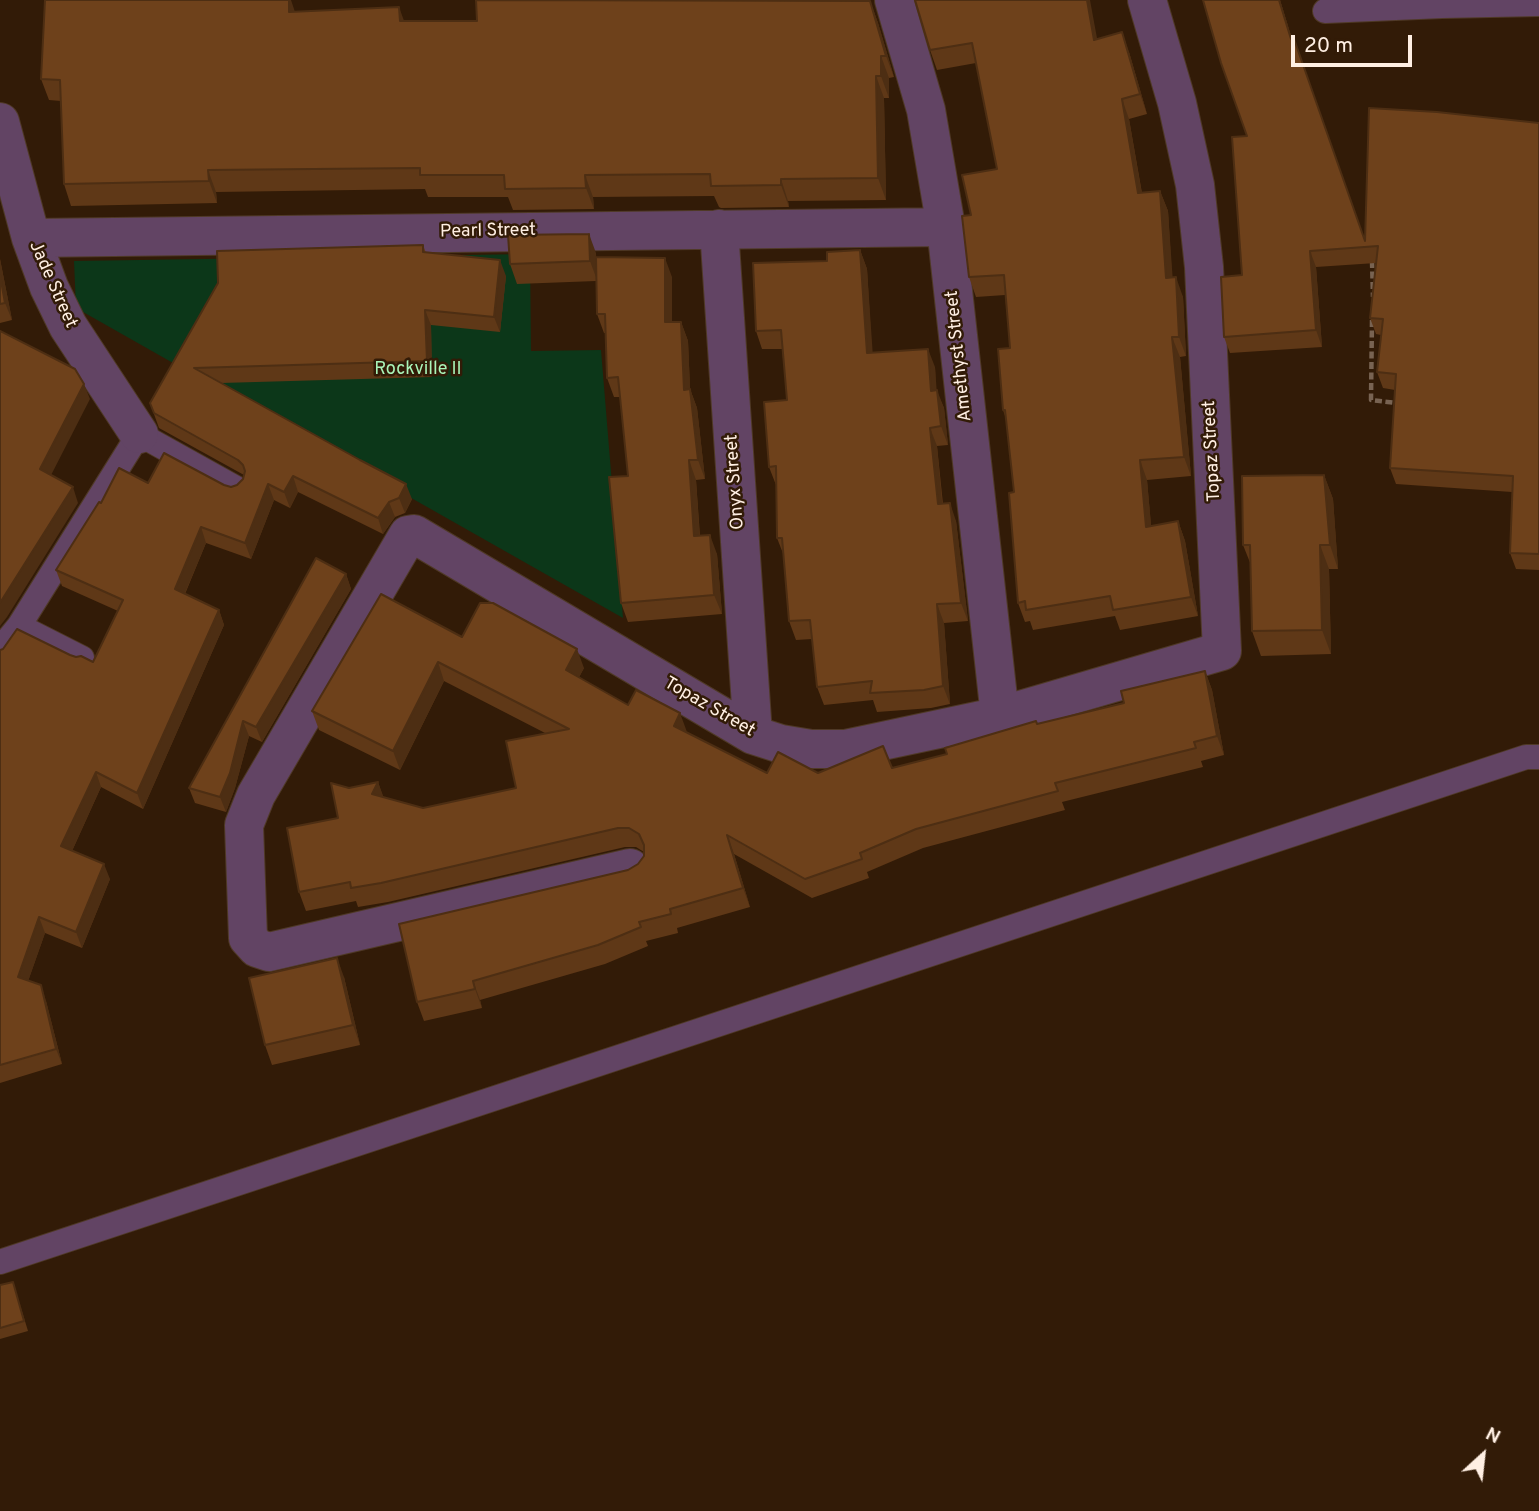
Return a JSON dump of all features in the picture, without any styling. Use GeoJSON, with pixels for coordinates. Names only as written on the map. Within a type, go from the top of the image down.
{"type":"FeatureCollection","features":[{"type":"Feature","properties":{"kind":"street","name":"Amethyst Street"},"geometry":{"type":"LineString","coordinates":[[894,0],[926,110],[946,227],[1000,716]]}},
{"type":"Feature","properties":{"kind":"street","name":"Topaz Street"},"geometry":{"type":"LineString","coordinates":[[630,868],[269,952],[257,948],[247,939],[244,825],[256,795],[408,535],[414,534],[752,735],[780,744],[811,749],[845,749],[1000,716],[1222,651],[1205,267],[1195,185],[1177,103],[1147,0]]}},
{"type":"Feature","properties":{"kind":"street","name":"Jade Street"},"geometry":{"type":"LineString","coordinates":[[0,122],[31,238],[49,287],[68,326],[139,434]]}},
{"type":"Feature","properties":{"kind":"street","name":"Pearl Street"},"geometry":{"type":"LineString","coordinates":[[31,238],[946,227]]}},
{"type":"Feature","properties":{"kind":"street","name":"Onyx Street"},"geometry":{"type":"LineString","coordinates":[[719,229],[752,735]]}},
{"type":"Feature","properties":{"kind":"lane"},"geometry":{"type":"LineString","coordinates":[[1325,11],[1442,3],[1539,4]]}},
{"type":"Feature","properties":{"kind":"lane"},"geometry":{"type":"LineString","coordinates":[[82,658],[6,641],[139,434],[236,488]]}},
{"type":"Feature","properties":{"kind":"lane"},"geometry":{"type":"LineString","coordinates":[[0,1262],[1526,757],[1539,757]]}},
{"type":"Feature","properties":{"kind":"path"},"geometry":{"type":"LineString","coordinates":[[1371,256],[1371,400],[1410,405]]}},
{"type":"Feature","properties":{"kind":"green space","name":"Rockville II"},"geometry":{"type":"Polygon","coordinates":[[[530,254],[531,351],[601,350],[623,618],[76,308],[74,261],[530,254]]]}},
{"type":"Feature","properties":{"kind":"building"},"geometry":{"type":"Polygon","coordinates":[[[45,0],[289,0],[289,12],[399,7],[400,21],[477,21],[476,0],[870,1],[886,56],[881,56],[881,76],[876,76],[878,178],[781,179],[781,185],[711,186],[710,174],[585,175],[586,188],[505,189],[504,175],[420,175],[420,168],[208,170],[209,181],[64,184],[60,80],[41,79],[45,0]]]}},
{"type":"Feature","properties":{"kind":"building"},"geometry":{"type":"Polygon","coordinates":[[[915,0],[1087,0],[1094,40],[1122,32],[1140,94],[1122,99],[1138,193],[1160,191],[1166,278],[1176,277],[1179,337],[1172,337],[1184,457],[1140,460],[1146,527],[1178,521],[1191,597],[1113,610],[1110,596],[1026,610],[1025,601],[1018,603],[1009,493],[1014,492],[998,349],[1010,348],[1004,275],[969,277],[962,216],[971,215],[962,175],[997,169],[972,43],[930,50],[915,0]]]}},
{"type":"Feature","properties":{"kind":"building"},"geometry":{"type":"Polygon","coordinates":[[[1203,0],[1279,0],[1365,241],[1369,108],[1539,123],[1539,554],[1510,553],[1513,476],[1390,468],[1396,374],[1377,372],[1383,319],[1370,318],[1378,246],[1310,251],[1316,330],[1224,337],[1221,277],[1242,275],[1232,137],[1247,136],[1221,63],[1203,0]]]}},
{"type":"Feature","properties":{"kind":"building"},"geometry":{"type":"Polygon","coordinates":[[[589,234],[590,261],[510,264],[508,235],[589,234]]]}},
{"type":"Feature","properties":{"kind":"building"},"geometry":{"type":"Polygon","coordinates":[[[423,245],[423,252],[500,260],[494,317],[425,310],[427,361],[194,368],[406,484],[399,498],[389,502],[378,518],[293,476],[284,492],[268,484],[245,543],[201,527],[175,589],[219,610],[137,793],[96,772],[61,846],[104,864],[76,932],[39,917],[18,977],[41,985],[56,1049],[0,1065],[0,650],[17,629],[70,655],[81,656],[93,662],[123,600],[56,570],[99,502],[101,503],[119,468],[148,483],[164,453],[224,485],[231,487],[243,479],[245,471],[238,460],[154,413],[150,403],[218,283],[217,251],[423,245]]]}},
{"type":"Feature","properties":{"kind":"building"},"geometry":{"type":"Polygon","coordinates":[[[860,250],[867,353],[928,349],[931,391],[937,390],[941,426],[930,428],[938,504],[950,503],[961,603],[937,604],[943,686],[924,690],[870,693],[872,681],[817,687],[810,620],[789,621],[782,538],[777,538],[776,466],[769,467],[764,402],[787,400],[781,330],[756,331],[753,263],[827,261],[827,252],[860,250]]]}},
{"type":"Feature","properties":{"kind":"building"},"geometry":{"type":"Polygon","coordinates":[[[596,257],[665,258],[665,322],[681,322],[684,390],[690,389],[698,460],[689,460],[694,536],[710,535],[714,595],[621,603],[609,477],[628,476],[618,377],[607,378],[605,314],[597,314],[596,257]]]}},
{"type":"Feature","properties":{"kind":"building"},"geometry":{"type":"Polygon","coordinates":[[[0,275],[5,303],[0,304],[0,275]]]}},
{"type":"Feature","properties":{"kind":"building"},"geometry":{"type":"Polygon","coordinates":[[[0,331],[75,369],[84,384],[40,469],[73,487],[0,603],[0,331]]]}},
{"type":"Feature","properties":{"kind":"building"},"geometry":{"type":"Polygon","coordinates":[[[1324,475],[1330,545],[1320,545],[1322,630],[1252,631],[1250,545],[1243,545],[1242,476],[1324,475]]]}},
{"type":"Feature","properties":{"kind":"building"},"geometry":{"type":"Polygon","coordinates":[[[316,558],[346,574],[256,727],[243,721],[230,773],[220,797],[189,788],[316,558]]]}},
{"type":"Feature","properties":{"kind":"building"},"geometry":{"type":"Polygon","coordinates":[[[381,594],[462,637],[480,603],[493,603],[577,649],[566,670],[628,705],[636,690],[680,713],[674,726],[767,773],[778,752],[818,773],[883,746],[892,768],[947,754],[945,748],[1036,721],[1037,724],[1124,703],[1121,691],[1205,671],[1217,736],[1194,742],[1196,748],[1055,783],[1058,791],[916,829],[860,853],[862,859],[805,879],[727,835],[743,888],[670,909],[671,914],[639,922],[641,927],[598,945],[473,981],[475,989],[417,1002],[399,924],[628,870],[644,856],[644,845],[639,834],[629,828],[618,828],[381,883],[351,888],[350,882],[299,892],[287,828],[338,818],[331,783],[349,788],[378,782],[372,794],[423,808],[516,788],[506,741],[569,729],[438,662],[393,751],[312,711],[381,594]]]}},
{"type":"Feature","properties":{"kind":"building"},"geometry":{"type":"Polygon","coordinates":[[[337,958],[353,1025],[265,1045],[249,978],[337,958]]]}},
{"type":"Feature","properties":{"kind":"building"},"geometry":{"type":"Polygon","coordinates":[[[13,1282],[24,1321],[0,1328],[0,1285],[13,1282]]]}}]}
